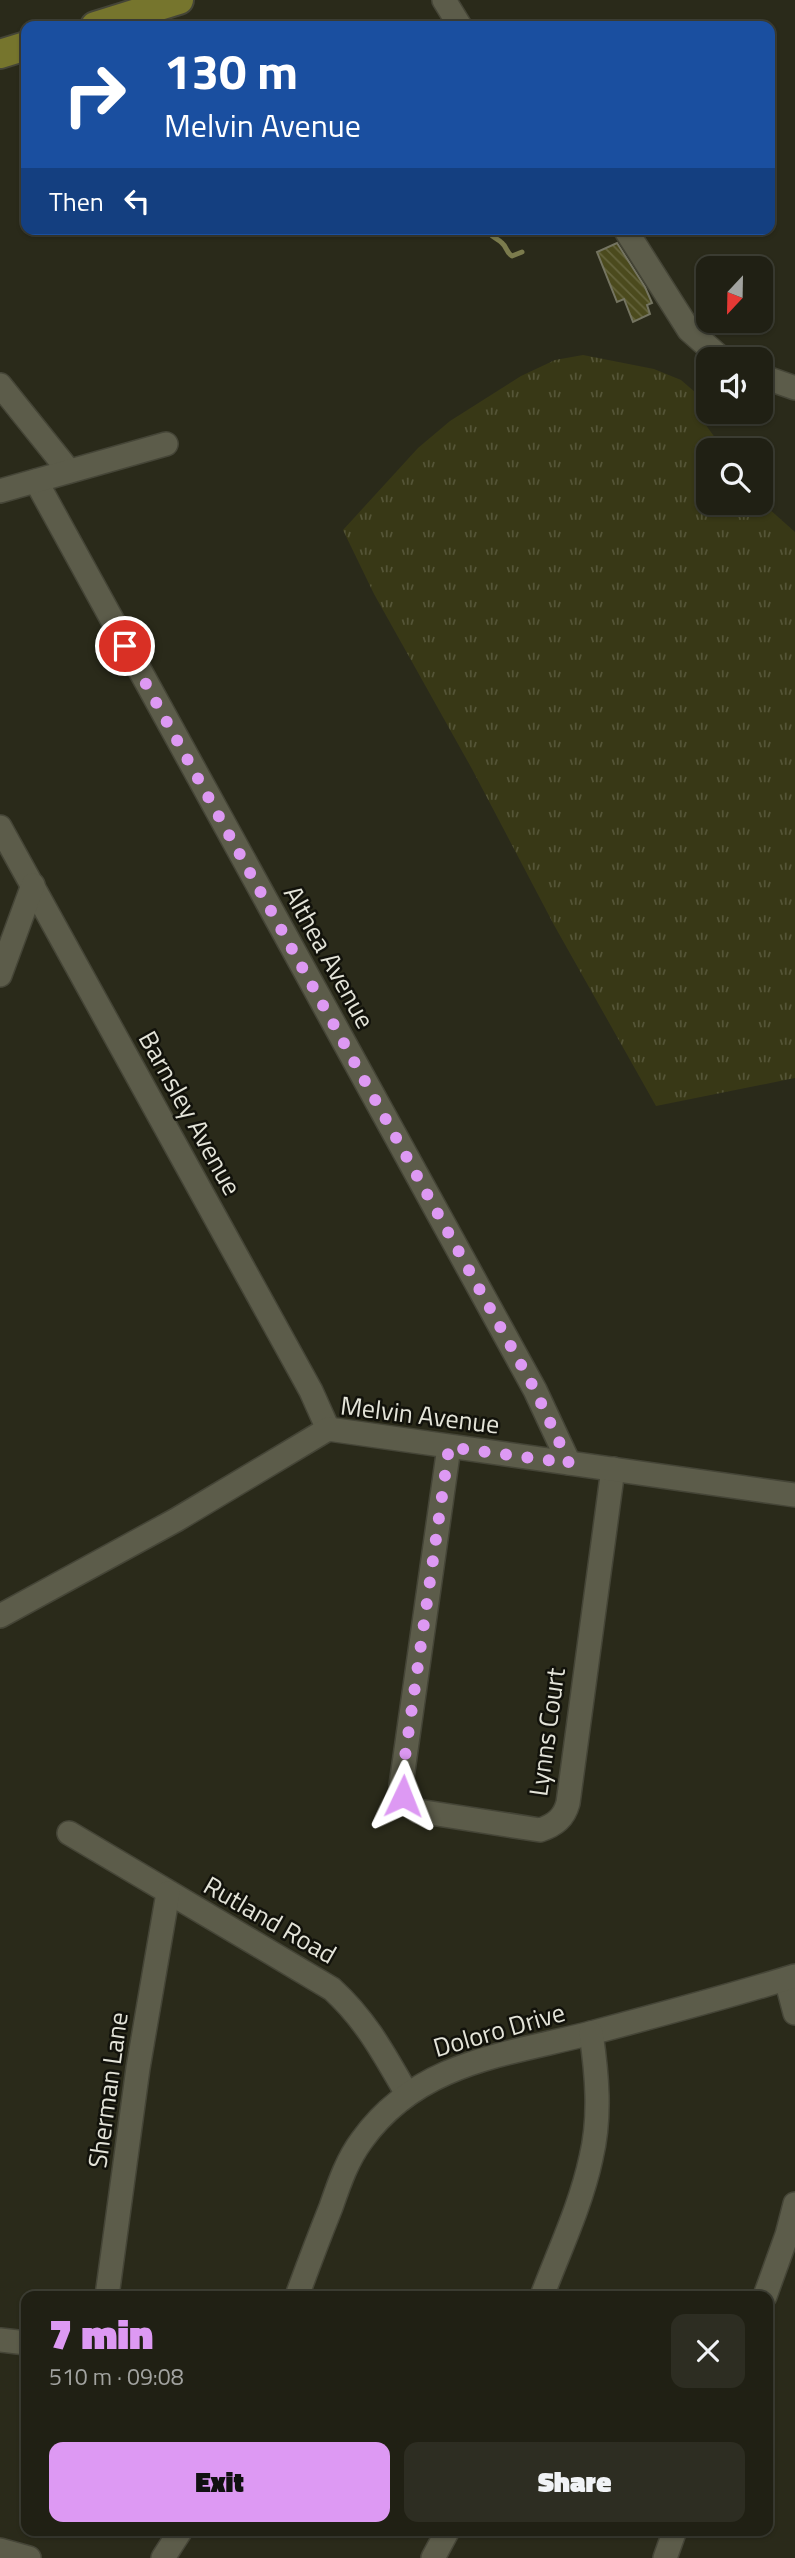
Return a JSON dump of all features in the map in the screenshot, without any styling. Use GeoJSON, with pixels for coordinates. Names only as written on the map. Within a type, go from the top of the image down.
{"type":"FeatureCollection","features":[{"type":"Feature","properties":{"kind":"main road"},"geometry":{"type":"LineString","coordinates":[[111,21],[179,0]]}},
{"type":"Feature","properties":{"kind":"main road"},"geometry":{"type":"LineString","coordinates":[[0,54],[21,48]]}},
{"type":"Feature","properties":{"kind":"street"},"geometry":{"type":"LineString","coordinates":[[444,0],[457,21]]}},
{"type":"Feature","properties":{"kind":"street"},"geometry":{"type":"LineString","coordinates":[[629,235],[689,331],[708,347]]}},
{"type":"Feature","properties":{"kind":"street"},"geometry":{"type":"LineString","coordinates":[[773,380],[795,388]]}},
{"type":"Feature","properties":{"kind":"street"},"geometry":{"type":"LineString","coordinates":[[0,385],[69,471]]}},
{"type":"Feature","properties":{"kind":"street"},"geometry":{"type":"LineString","coordinates":[[0,491],[166,444]]}},
{"type":"Feature","properties":{"kind":"street","name":"Althea Avenue"},"geometry":{"type":"LineString","coordinates":[[36,481],[535,1390],[569,1463]]}},
{"type":"Feature","properties":{"kind":"street","name":"Barnsley Avenue"},"geometry":{"type":"LineString","coordinates":[[0,827],[311,1391],[328,1429]]}},
{"type":"Feature","properties":{"kind":"street"},"geometry":{"type":"LineString","coordinates":[[0,975],[33,886]]}},
{"type":"Feature","properties":{"kind":"street","name":"Melvin Avenue"},"geometry":{"type":"LineString","coordinates":[[0,1616],[176,1520],[328,1429],[795,1495]]}},
{"type":"Feature","properties":{"kind":"street","name":"Lynns Court"},"geometry":{"type":"LineString","coordinates":[[449,1447],[401,1785],[403,1796],[409,1805],[418,1811],[540,1829],[561,1820],[566,1810],[613,1469]]}},
{"type":"Feature","properties":{"kind":"street","name":"Rutland Road"},"geometry":{"type":"LineString","coordinates":[[69,1833],[332,1989],[353,2008],[370,2031],[407,2094]]}},
{"type":"Feature","properties":{"kind":"street","name":"Sherman Lane"},"geometry":{"type":"LineString","coordinates":[[108,2291],[138,2068],[168,1893]]}},
{"type":"Feature","properties":{"kind":"street"},"geometry":{"type":"LineString","coordinates":[[790,1978],[795,2013]]}},
{"type":"Feature","properties":{"kind":"street","name":"Doloro Drive"},"geometry":{"type":"LineString","coordinates":[[298,2291],[347,2164],[378,2120],[407,2094],[431,2079],[468,2063],[591,2033],[790,1978]]}},
{"type":"Feature","properties":{"kind":"street"},"geometry":{"type":"LineString","coordinates":[[544,2291],[592,2157],[597,2097],[591,2033]]}},
{"type":"Feature","properties":{"kind":"street"},"geometry":{"type":"LineString","coordinates":[[767,2291],[795,2204]]}},
{"type":"Feature","properties":{"kind":"street"},"geometry":{"type":"LineString","coordinates":[[0,2340],[21,2342]]}},
{"type":"Feature","properties":{"kind":"street"},"geometry":{"type":"LineString","coordinates":[[163,2558],[177,2536]]}},
{"type":"Feature","properties":{"kind":"street"},"geometry":{"type":"LineString","coordinates":[[433,2558],[446,2536]]}},
{"type":"Feature","properties":{"kind":"street"},"geometry":{"type":"LineString","coordinates":[[665,2558],[673,2536]]}},
{"type":"Feature","properties":{"kind":"street"},"geometry":{"type":"LineString","coordinates":[[0,2550],[29,2558]]}},
{"type":"Feature","properties":{"kind":"green space"},"geometry":{"type":"Polygon","coordinates":[[[583,355],[654,369],[681,380],[696,393],[696,424],[705,424],[715,438],[696,438],[696,515],[773,515],[773,512],[795,532],[795,1078],[656,1106],[374,594],[343,530],[418,448],[450,421],[521,376],[555,360],[583,355]]]}},
{"type":"Feature","properties":{"kind":"building"},"geometry":{"type":"Polygon","coordinates":[[[617,243],[652,303],[647,305],[650,314],[633,322],[624,299],[617,302],[597,252],[617,243]]]}},
{"type":"Feature","properties":{"kind":"waterway"},"geometry":{"type":"LineString","coordinates":[[490,235],[504,245],[512,256],[522,252]]}},
{"type":"Feature","properties":{"kind":"route"},"geometry":{"type":"LineString","coordinates":[[125,646],[535,1390],[569,1463],[449,1447],[401,1785],[403,1796]]}}]}
